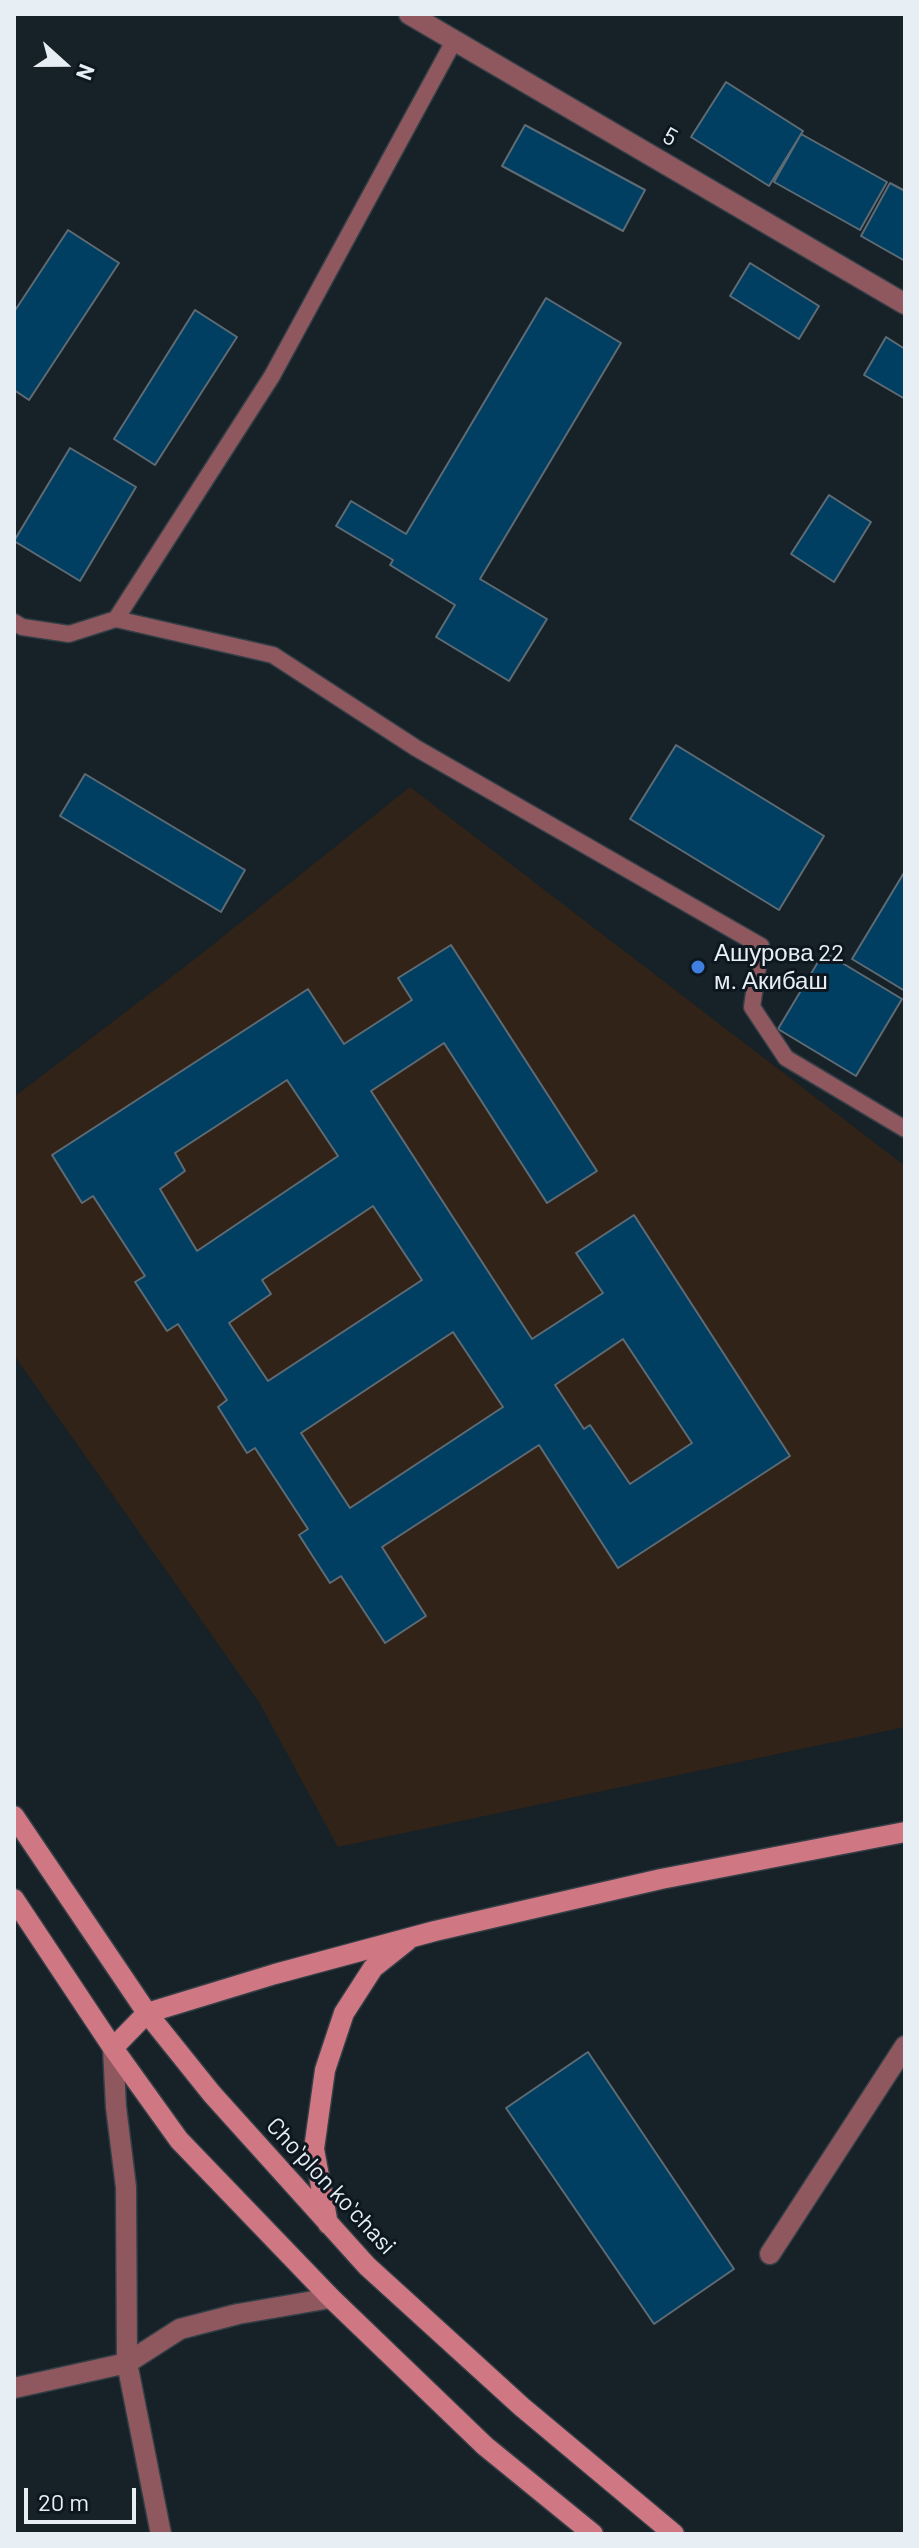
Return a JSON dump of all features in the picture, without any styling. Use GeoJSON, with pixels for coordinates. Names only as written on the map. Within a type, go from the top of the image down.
{"type":"FeatureCollection","features":[{"type":"Feature","properties":{"kind":"main road","name":"Choʻplon koʻchasi"},"geometry":{"type":"LineString","coordinates":[[14,1816],[147,2013],[212,2094],[328,2224],[367,2266],[522,2407],[674,2534]]}},
{"type":"Feature","properties":{"kind":"main road"},"geometry":{"type":"LineString","coordinates":[[113,2048],[147,2013],[275,1974],[413,1937],[661,1879],[905,1832]]}},
{"type":"Feature","properties":{"kind":"main road"},"geometry":{"type":"LineString","coordinates":[[14,1899],[113,2048],[179,2140],[331,2298],[485,2446],[593,2534]]}},
{"type":"Feature","properties":{"kind":"main road"},"geometry":{"type":"LineString","coordinates":[[328,2224],[314,2149],[325,2070],[344,2013],[373,1968],[413,1937]]}},
{"type":"Feature","properties":{"kind":"street","name":"5"},"geometry":{"type":"LineString","coordinates":[[409,14],[905,304]]}},
{"type":"Feature","properties":{"kind":"street"},"geometry":{"type":"LineString","coordinates":[[770,2254],[905,2046]]}},
{"type":"Feature","properties":{"kind":"street"},"geometry":{"type":"LineString","coordinates":[[113,2048],[116,2107],[126,2187],[127,2363],[161,2534]]}},
{"type":"Feature","properties":{"kind":"street"},"geometry":{"type":"LineString","coordinates":[[14,2388],[127,2363],[180,2329],[238,2314],[331,2298]]}},
{"type":"Feature","properties":{"kind":"lane"},"geometry":{"type":"LineString","coordinates":[[116,619],[272,376],[454,41]]}},
{"type":"Feature","properties":{"kind":"lane"},"geometry":{"type":"LineString","coordinates":[[14,622],[22,627],[69,634],[116,619],[273,655],[416,748],[761,946],[752,1007],[786,1058],[905,1129]]}},
{"type":"Feature","properties":{"kind":"shaded area"},"geometry":{"type":"Polygon","coordinates":[[[410,787],[905,1166],[905,1727],[338,1847],[259,1702],[14,1355],[14,1097],[195,959],[410,787]]]}},
{"type":"Feature","properties":{"kind":"building"},"geometry":{"type":"Polygon","coordinates":[[[726,82],[803,131],[769,186],[691,137],[726,82]]]}},
{"type":"Feature","properties":{"kind":"building"},"geometry":{"type":"Polygon","coordinates":[[[525,125],[645,190],[623,231],[502,166],[525,125]]]}},
{"type":"Feature","properties":{"kind":"building"},"geometry":{"type":"Polygon","coordinates":[[[801,134],[887,182],[860,230],[774,182],[801,134]]]}},
{"type":"Feature","properties":{"kind":"building"},"geometry":{"type":"Polygon","coordinates":[[[890,183],[905,191],[905,261],[861,236],[890,183]]]}},
{"type":"Feature","properties":{"kind":"building"},"geometry":{"type":"Polygon","coordinates":[[[68,230],[119,263],[29,400],[14,390],[14,312],[68,230]]]}},
{"type":"Feature","properties":{"kind":"building"},"geometry":{"type":"Polygon","coordinates":[[[750,263],[819,306],[799,339],[730,296],[750,263]]]}},
{"type":"Feature","properties":{"kind":"building"},"geometry":{"type":"Polygon","coordinates":[[[546,298],[621,343],[480,579],[547,619],[509,681],[436,637],[455,605],[390,565],[393,560],[336,526],[351,501],[406,534],[546,298]]]}},
{"type":"Feature","properties":{"kind":"building"},"geometry":{"type":"Polygon","coordinates":[[[195,310],[237,337],[155,465],[114,439],[195,310]]]}},
{"type":"Feature","properties":{"kind":"building"},"geometry":{"type":"Polygon","coordinates":[[[886,337],[905,349],[905,399],[864,375],[886,337]]]}},
{"type":"Feature","properties":{"kind":"building"},"geometry":{"type":"Polygon","coordinates":[[[70,448],[136,487],[80,581],[14,541],[70,448]]]}},
{"type":"Feature","properties":{"kind":"building"},"geometry":{"type":"Polygon","coordinates":[[[829,495],[871,522],[834,582],[791,554],[829,495]]]}},
{"type":"Feature","properties":{"kind":"building"},"geometry":{"type":"Polygon","coordinates":[[[676,745],[824,836],[779,910],[630,819],[676,745]]]}},
{"type":"Feature","properties":{"kind":"building"},"geometry":{"type":"Polygon","coordinates":[[[85,774],[245,870],[221,912],[60,816],[85,774]]]}},
{"type":"Feature","properties":{"kind":"building"},"geometry":{"type":"Polygon","coordinates":[[[905,871],[905,991],[852,959],[905,871]]]}},
{"type":"Feature","properties":{"kind":"building"},"geometry":{"type":"Polygon","coordinates":[[[451,945],[597,1171],[547,1203],[444,1043],[371,1091],[532,1339],[603,1293],[576,1253],[634,1215],[790,1456],[618,1568],[539,1445],[382,1547],[426,1616],[385,1643],[341,1576],[330,1583],[299,1535],[308,1529],[255,1448],[247,1453],[218,1407],[227,1400],[178,1324],[167,1331],[135,1282],[145,1276],[93,1196],[82,1203],[52,1155],[308,989],[344,1044],[412,1000],[398,978],[451,945]],[[287,1080],[175,1153],[185,1171],[160,1189],[197,1251],[338,1156],[287,1080]],[[373,1206],[262,1280],[271,1294],[229,1323],[268,1381],[422,1280],[373,1206]],[[453,1332],[301,1433],[350,1508],[503,1407],[453,1332]],[[623,1339],[555,1385],[584,1429],[590,1425],[630,1484],[692,1443],[623,1339]]]}},
{"type":"Feature","properties":{"kind":"building"},"geometry":{"type":"Polygon","coordinates":[[[824,952],[902,999],[856,1076],[778,1029],[824,952]]]}},
{"type":"Feature","properties":{"kind":"building"},"geometry":{"type":"Polygon","coordinates":[[[588,2052],[734,2269],[654,2324],[506,2108],[588,2052]]]}},
{"type":"Feature","properties":{"kind":"place","name":"Ашурова 22 м. Акибаш"},"geometry":{"type":"Point","coordinates":[698,967]}}]}
